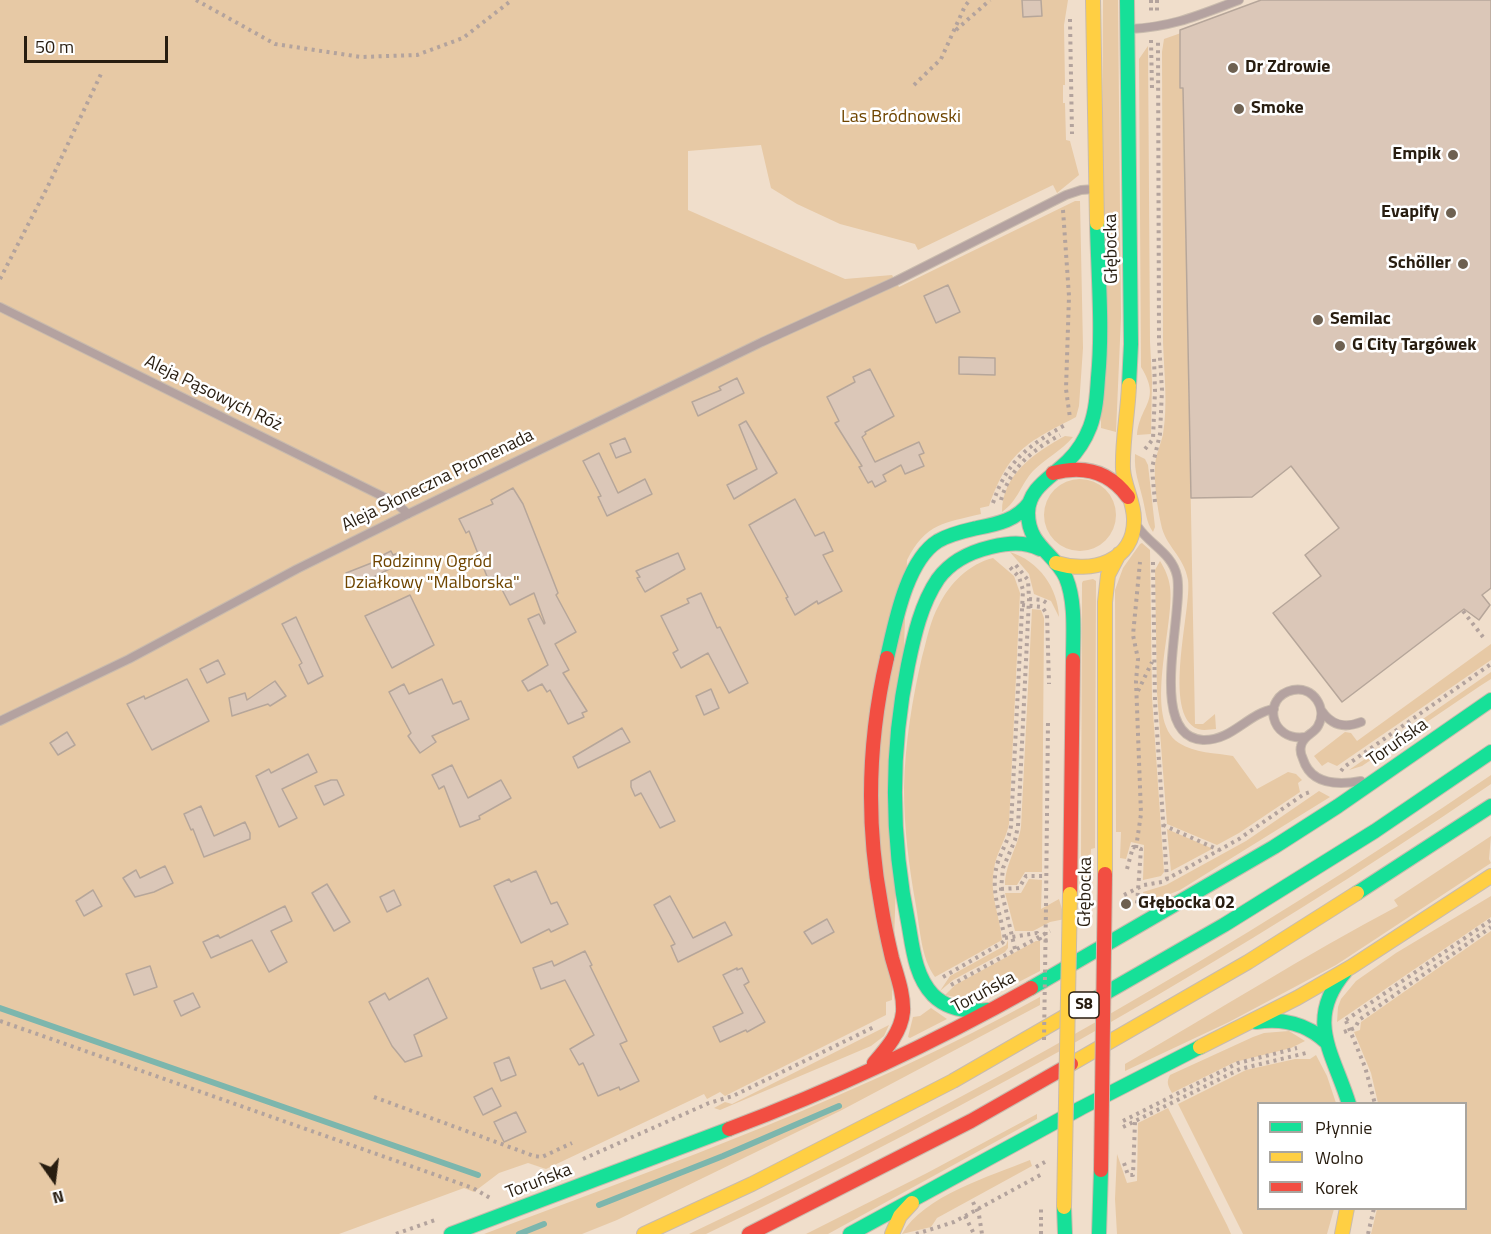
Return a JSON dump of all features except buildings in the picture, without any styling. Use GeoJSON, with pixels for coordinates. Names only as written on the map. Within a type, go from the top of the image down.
{"type":"FeatureCollection","features":[{"type":"Feature","properties":{"kind":"main road","name":"Głębocka"},"geometry":{"type":"LineString","coordinates":[[1065,1234],[1072,770],[1071,610],[1066,578],[1056,563],[1040,549],[1029,526],[1030,502],[1037,487],[1073,456],[1082,444],[1091,424],[1095,405],[1099,343],[1093,0]]}},
{"type":"Feature","properties":{"kind":"main road","name":"Głębocka"},"geometry":{"type":"LineString","coordinates":[[1099,1234],[1105,874],[1104,602],[1108,575],[1131,537],[1134,515],[1123,468],[1131,344],[1127,0]]}},
{"type":"Feature","properties":{"kind":"main road","name":"Głębocka"},"geometry":{"type":"LineString","coordinates":[[1053,473],[1078,468],[1096,471],[1116,482],[1128,497]]}},
{"type":"Feature","properties":{"kind":"main road"},"geometry":{"type":"LineString","coordinates":[[867,1071],[889,1047],[898,1031],[903,1005],[881,906],[873,847],[872,759],[882,678],[902,604],[920,560],[936,542],[1021,514],[1030,502]]}},
{"type":"Feature","properties":{"kind":"main road"},"geometry":{"type":"LineString","coordinates":[[994,1009],[976,1012],[961,1011],[936,999],[923,983],[901,894],[893,816],[897,737],[904,682],[915,635],[928,598],[942,573],[950,565],[971,553],[1000,545],[1023,543],[1040,549]]}},
{"type":"Feature","properties":{"kind":"main road"},"geometry":{"type":"LineString","coordinates":[[1056,563],[1069,567],[1086,568],[1107,563],[1119,554]]}},
{"type":"Feature","properties":{"kind":"main road","name":"Toruńska"},"geometry":{"type":"LineString","coordinates":[[451,1234],[754,1120],[867,1071],[994,1009],[1219,880],[1329,812],[1491,700]]}},
{"type":"Feature","properties":{"kind":"main road","name":"S8"},"geometry":{"type":"LineString","coordinates":[[644,1234],[752,1184],[963,1075],[1224,925],[1375,831],[1491,752]]}},
{"type":"Feature","properties":{"kind":"main road","name":"S8"},"geometry":{"type":"LineString","coordinates":[[749,1234],[971,1121],[1248,962],[1491,806]]}},
{"type":"Feature","properties":{"kind":"main road"},"geometry":{"type":"LineString","coordinates":[[850,1234],[1181,1056],[1248,1024],[1351,966],[1491,876]]}},
{"type":"Feature","properties":{"kind":"main road"},"geometry":{"type":"LineString","coordinates":[[1348,1102],[1338,1070],[1323,1036],[1327,1007],[1332,992],[1338,980],[1351,966]]}},
{"type":"Feature","properties":{"kind":"main road"},"geometry":{"type":"LineString","coordinates":[[1248,1024],[1264,1020],[1283,1021],[1299,1025],[1323,1036]]}},
{"type":"Feature","properties":{"kind":"main road"},"geometry":{"type":"LineString","coordinates":[[892,1234],[900,1216],[923,1194]]}},
{"type":"Feature","properties":{"kind":"main road"},"geometry":{"type":"LineString","coordinates":[[1342,1234],[1347,1210]]}},
{"type":"Feature","properties":{"kind":"lane"},"geometry":{"type":"LineString","coordinates":[[1128,29],[1174,24],[1239,0]]}},
{"type":"Feature","properties":{"kind":"lane","name":"Aleja Słoneczna Promenada"},"geometry":{"type":"LineString","coordinates":[[0,721],[129,659],[297,569],[762,342],[896,281],[1057,199],[1076,191],[1096,189]]}},
{"type":"Feature","properties":{"kind":"lane","name":"Aleja Pąsowych Róż"},"geometry":{"type":"LineString","coordinates":[[0,307],[396,503],[408,514]]}},
{"type":"Feature","properties":{"kind":"lane"},"geometry":{"type":"LineString","coordinates":[[1134,515],[1138,528],[1165,553],[1177,572],[1179,600],[1173,638],[1171,674],[1173,706],[1182,730],[1194,738],[1210,740],[1225,735],[1263,711],[1274,709]]}},
{"type":"Feature","properties":{"kind":"lane"},"geometry":{"type":"LineString","coordinates":[[1305,737],[1291,737],[1279,729],[1275,723],[1276,703],[1285,693],[1298,690],[1311,693],[1319,703],[1322,717],[1316,729],[1305,737],[1301,745],[1302,758],[1316,778],[1326,782],[1346,783],[1382,776]]}},
{"type":"Feature","properties":{"kind":"lane"},"geometry":{"type":"LineString","coordinates":[[1321,710],[1330,720],[1342,726],[1361,722]]}},
{"type":"Feature","properties":{"kind":"path"},"geometry":{"type":"LineString","coordinates":[[196,0],[275,44],[361,57],[417,55],[463,38],[512,0]]}},
{"type":"Feature","properties":{"kind":"path"},"geometry":{"type":"LineString","coordinates":[[914,85],[941,59],[965,6],[970,0]]}},
{"type":"Feature","properties":{"kind":"path"},"geometry":{"type":"LineString","coordinates":[[955,30],[990,0]]}},
{"type":"Feature","properties":{"kind":"path"},"geometry":{"type":"LineString","coordinates":[[1151,0],[1151,11]]}},
{"type":"Feature","properties":{"kind":"path"},"geometry":{"type":"LineString","coordinates":[[1157,0],[1157,14]]}},
{"type":"Feature","properties":{"kind":"path"},"geometry":{"type":"LineString","coordinates":[[1155,507],[1152,468],[1160,434],[1162,390],[1159,331],[1158,41]]}},
{"type":"Feature","properties":{"kind":"path"},"geometry":{"type":"LineString","coordinates":[[0,279],[48,186],[101,74]]}},
{"type":"Feature","properties":{"kind":"path"},"geometry":{"type":"LineString","coordinates":[[995,523],[992,508],[996,494],[1010,466],[1028,447],[1072,423],[1066,397],[1069,297],[1065,220],[1057,199]]}},
{"type":"Feature","properties":{"kind":"path"},"geometry":{"type":"LineString","coordinates":[[995,523],[1001,497],[1013,472],[1036,449],[1066,433]]}},
{"type":"Feature","properties":{"kind":"path"},"geometry":{"type":"LineString","coordinates":[[940,980],[944,975],[1002,944],[1005,938],[995,889],[997,866],[1010,837],[1023,587],[1020,579],[1001,559],[1000,545]]}},
{"type":"Feature","properties":{"kind":"path"},"geometry":{"type":"LineString","coordinates":[[1000,545],[1028,579],[1029,605],[1018,826],[1015,840],[1003,868],[1001,889],[1015,949]]}},
{"type":"Feature","properties":{"kind":"path"},"geometry":{"type":"LineString","coordinates":[[1129,863],[1141,814],[1137,659],[1133,634],[1138,572],[1144,554]]}},
{"type":"Feature","properties":{"kind":"path"},"geometry":{"type":"LineString","coordinates":[[1155,555],[1152,567],[1153,660],[1167,879]]}},
{"type":"Feature","properties":{"kind":"path"},"geometry":{"type":"LineString","coordinates":[[1022,605],[1045,609],[1049,693]]}},
{"type":"Feature","properties":{"kind":"path"},"geometry":{"type":"LineString","coordinates":[[1462,611],[1483,637]]}},
{"type":"Feature","properties":{"kind":"path"},"geometry":{"type":"LineString","coordinates":[[1137,691],[1153,660]]}},
{"type":"Feature","properties":{"kind":"path"},"geometry":{"type":"LineString","coordinates":[[1344,767],[1491,664]]}},
{"type":"Feature","properties":{"kind":"path"},"geometry":{"type":"LineString","coordinates":[[1046,906],[1048,716]]}},
{"type":"Feature","properties":{"kind":"path"},"geometry":{"type":"LineString","coordinates":[[1304,794],[1307,787]]}},
{"type":"Feature","properties":{"kind":"path"},"geometry":{"type":"LineString","coordinates":[[1121,897],[1144,885],[1167,879],[1220,850],[1304,794],[1315,790]]}},
{"type":"Feature","properties":{"kind":"path"},"geometry":{"type":"LineString","coordinates":[[1164,825],[1220,850]]}},
{"type":"Feature","properties":{"kind":"path"},"geometry":{"type":"LineString","coordinates":[[1134,850],[1141,849],[1139,880]]}},
{"type":"Feature","properties":{"kind":"path"},"geometry":{"type":"LineString","coordinates":[[995,889],[1019,888],[1026,876],[1053,876]]}},
{"type":"Feature","properties":{"kind":"path"},"geometry":{"type":"LineString","coordinates":[[1118,1124],[1233,1066],[1286,1052],[1323,1036],[1491,920]]}},
{"type":"Feature","properties":{"kind":"path"},"geometry":{"type":"LineString","coordinates":[[948,988],[1015,949],[1057,928]]}},
{"type":"Feature","properties":{"kind":"path"},"geometry":{"type":"LineString","coordinates":[[1005,938],[1037,933],[1039,936]]}},
{"type":"Feature","properties":{"kind":"path"},"geometry":{"type":"LineString","coordinates":[[1346,1020],[1365,1067],[1374,1102]]}},
{"type":"Feature","properties":{"kind":"path"},"geometry":{"type":"LineString","coordinates":[[582,1160],[709,1103],[733,1096],[885,1021]]}},
{"type":"Feature","properties":{"kind":"path"},"geometry":{"type":"LineString","coordinates":[[0,1022],[473,1188],[490,1199]]}},
{"type":"Feature","properties":{"kind":"path"},"geometry":{"type":"LineString","coordinates":[[374,1097],[534,1156],[542,1157],[572,1143]]}},
{"type":"Feature","properties":{"kind":"path"},"geometry":{"type":"LineString","coordinates":[[1126,1173],[1131,1176],[1135,1172],[1136,1122]]}},
{"type":"Feature","properties":{"kind":"path"},"geometry":{"type":"LineString","coordinates":[[915,1234],[946,1226],[1050,1169]]}},
{"type":"Feature","properties":{"kind":"path"},"geometry":{"type":"LineString","coordinates":[[480,1203],[501,1195]]}},
{"type":"Feature","properties":{"kind":"path"},"geometry":{"type":"LineString","coordinates":[[973,1202],[982,1234]]}},
{"type":"Feature","properties":{"kind":"path"},"geometry":{"type":"LineString","coordinates":[[1368,1234],[1374,1210]]}},
{"type":"Feature","properties":{"kind":"path"},"geometry":{"type":"LineString","coordinates":[[965,1216],[974,1234]]}},
{"type":"Feature","properties":{"kind":"path"},"geometry":{"type":"LineString","coordinates":[[396,1234],[438,1219]]}},
{"type":"Feature","properties":{"kind":"path"},"geometry":{"type":"LineString","coordinates":[[1041,1220],[1041,1234]]}},
{"type":"Feature","properties":{"kind":"green space","name":"Rodzinny Ogród Działkowy \"Malborska\""},"geometry":{"type":"Polygon","coordinates":[[[0,0],[1068,0],[1064,25],[1063,103],[1065,103],[1066,140],[1070,141],[1079,175],[1057,193],[1053,185],[918,250],[915,244],[840,224],[797,204],[771,188],[761,145],[688,151],[688,210],[845,279],[892,275],[899,287],[1075,201],[1080,201],[1083,348],[1079,406],[1076,417],[1044,434],[1021,450],[1004,472],[989,506],[980,508],[981,514],[937,527],[921,538],[907,560],[892,1000],[886,1002],[886,1015],[725,1096],[720,1092],[707,1099],[704,1094],[546,1169],[528,1163],[499,1173],[474,1192],[464,1188],[339,1234],[0,1234],[0,0]]]}},
{"type":"Feature","properties":{"kind":"green space"},"geometry":{"type":"Polygon","coordinates":[[[1103,0],[1118,0],[1121,317],[1116,432],[1101,428],[1103,0]]]}},
{"type":"Feature","properties":{"kind":"green space"},"geometry":{"type":"Polygon","coordinates":[[[1198,27],[1182,36],[1195,724],[1203,724],[1215,714],[1216,729],[1205,730],[1198,729],[1187,720],[1181,704],[1181,660],[1188,580],[1183,564],[1163,532],[1155,487],[1155,465],[1163,434],[1165,400],[1162,52],[1164,39],[1198,27]]]}},
{"type":"Feature","properties":{"kind":"green space"},"geometry":{"type":"Polygon","coordinates":[[[1148,46],[1151,434],[1137,435],[1150,395],[1147,378],[1141,367],[1139,59],[1148,46]]]}},
{"type":"Feature","properties":{"kind":"green space"},"geometry":{"type":"Polygon","coordinates":[[[1065,436],[1073,437],[1033,471],[1016,498],[1002,512],[1004,498],[1014,475],[1032,457],[1065,436]]]}},
{"type":"Feature","properties":{"kind":"green space"},"geometry":{"type":"Polygon","coordinates":[[[1135,454],[1145,459],[1148,465],[1155,527],[1153,532],[1137,477],[1135,454]]]}},
{"type":"Feature","properties":{"kind":"green space"},"geometry":{"type":"Polygon","coordinates":[[[1087,479],[1106,489],[1114,501],[1116,515],[1114,529],[1106,541],[1094,549],[1073,551],[1054,541],[1046,529],[1044,508],[1054,489],[1066,481],[1087,479]]]}},
{"type":"Feature","properties":{"kind":"green space"},"geometry":{"type":"Polygon","coordinates":[[[1142,543],[1150,550],[1152,697],[1164,872],[1161,876],[1143,880],[1144,845],[1131,842],[1126,859],[1120,858],[1121,832],[1116,832],[1115,590],[1123,568],[1142,543]]]}},
{"type":"Feature","properties":{"kind":"green space"},"geometry":{"type":"Polygon","coordinates":[[[1010,552],[1030,562],[1045,577],[1055,596],[1059,617],[1051,601],[1034,594],[1029,574],[1010,552]]]}},
{"type":"Feature","properties":{"kind":"green space"},"geometry":{"type":"Polygon","coordinates":[[[993,558],[1014,576],[1020,593],[1009,824],[995,863],[993,878],[1002,940],[935,977],[930,969],[922,943],[907,847],[904,788],[910,722],[929,630],[943,597],[968,570],[993,558]]]}},
{"type":"Feature","properties":{"kind":"green space"},"geometry":{"type":"Polygon","coordinates":[[[1160,561],[1170,587],[1161,693],[1163,714],[1168,731],[1179,743],[1191,749],[1233,756],[1257,789],[1288,772],[1296,774],[1302,780],[1298,783],[1300,792],[1217,845],[1167,824],[1157,693],[1155,570],[1160,561]]]}},
{"type":"Feature","properties":{"kind":"green space"},"geometry":{"type":"Polygon","coordinates":[[[1093,579],[1096,581],[1095,848],[1091,849],[1090,886],[1084,890],[1084,861],[1081,860],[1082,583],[1093,579]]]}},
{"type":"Feature","properties":{"kind":"green space"},"geometry":{"type":"Polygon","coordinates":[[[1032,609],[1041,610],[1044,618],[1042,872],[1025,872],[1017,885],[1005,885],[1007,870],[1021,827],[1032,609]]]}},
{"type":"Feature","properties":{"kind":"green space"},"geometry":{"type":"Polygon","coordinates":[[[1491,644],[1491,660],[1337,766],[1328,762],[1322,766],[1314,756],[1345,732],[1351,733],[1357,741],[1491,644]]]}},
{"type":"Feature","properties":{"kind":"green space"},"geometry":{"type":"Polygon","coordinates":[[[1491,672],[1491,679],[1362,766],[1349,770],[1491,672]]]}},
{"type":"Feature","properties":{"kind":"green space"},"geometry":{"type":"Polygon","coordinates":[[[1491,775],[1491,784],[1397,847],[1302,908],[1108,1024],[909,1133],[808,1184],[706,1234],[689,1234],[896,1131],[1099,1020],[1297,902],[1491,775]]]}},
{"type":"Feature","properties":{"kind":"green space"},"geometry":{"type":"Polygon","coordinates":[[[1319,791],[1330,797],[1180,890],[1145,904],[1143,892],[1166,885],[1246,841],[1319,791]]]}},
{"type":"Feature","properties":{"kind":"green space"},"geometry":{"type":"Polygon","coordinates":[[[1167,829],[1211,848],[1212,849],[1171,871],[1167,829]]]}},
{"type":"Feature","properties":{"kind":"green space"},"geometry":{"type":"Polygon","coordinates":[[[1491,836],[1489,859],[1491,863],[1336,965],[1229,1022],[1125,1071],[1125,1064],[1398,906],[1394,900],[1491,836]]]}},
{"type":"Feature","properties":{"kind":"green space"},"geometry":{"type":"Polygon","coordinates":[[[1029,879],[1042,880],[1041,909],[1059,899],[1065,919],[1050,922],[1033,931],[1015,931],[1005,893],[1021,893],[1029,879]]]}},
{"type":"Feature","properties":{"kind":"green space"},"geometry":{"type":"Polygon","coordinates":[[[1491,896],[1491,917],[1337,1022],[1341,999],[1356,981],[1396,953],[1491,896]]]}},
{"type":"Feature","properties":{"kind":"green space"},"geometry":{"type":"Polygon","coordinates":[[[1491,931],[1491,1234],[1371,1234],[1377,1210],[1467,1210],[1467,1102],[1378,1102],[1371,1073],[1354,1032],[1360,1030],[1361,1022],[1491,931]]]}},
{"type":"Feature","properties":{"kind":"green space"},"geometry":{"type":"Polygon","coordinates":[[[1008,940],[1008,948],[1005,952],[953,980],[940,991],[950,976],[1006,945],[1008,940]]]}},
{"type":"Feature","properties":{"kind":"green space"},"geometry":{"type":"Polygon","coordinates":[[[1036,941],[1040,941],[1040,971],[980,1002],[945,995],[955,985],[1036,941]]]}},
{"type":"Feature","properties":{"kind":"green space"},"geometry":{"type":"Polygon","coordinates":[[[1040,997],[1040,1005],[840,1111],[617,1220],[582,1234],[484,1234],[767,1126],[905,1065],[1040,997]]]}},
{"type":"Feature","properties":{"kind":"green space"},"geometry":{"type":"Polygon","coordinates":[[[931,1008],[947,1019],[908,1037],[913,1017],[920,1016],[931,1008]]]}},
{"type":"Feature","properties":{"kind":"green space"},"geometry":{"type":"Polygon","coordinates":[[[889,1025],[884,1036],[871,1046],[720,1110],[714,1108],[725,1102],[732,1104],[889,1025]]]}},
{"type":"Feature","properties":{"kind":"green space"},"geometry":{"type":"Polygon","coordinates":[[[1289,1031],[1305,1041],[1291,1048],[1235,1062],[1172,1093],[1169,1088],[1170,1075],[1253,1037],[1264,1033],[1289,1031]]]}},
{"type":"Feature","properties":{"kind":"green space"},"geometry":{"type":"Polygon","coordinates":[[[1316,1055],[1327,1076],[1336,1102],[1257,1102],[1257,1210],[1334,1210],[1327,1234],[1243,1234],[1178,1104],[1246,1070],[1295,1059],[1310,1059],[1316,1055]]]}},
{"type":"Feature","properties":{"kind":"green space"},"geometry":{"type":"Polygon","coordinates":[[[1168,1108],[1231,1234],[1117,1234],[1115,1199],[1117,1154],[1127,1183],[1137,1181],[1138,1123],[1168,1108]]]}},
{"type":"Feature","properties":{"kind":"green space"},"geometry":{"type":"Polygon","coordinates":[[[1037,1114],[1037,1119],[828,1234],[806,1234],[927,1173],[1037,1114]]]}},
{"type":"Feature","properties":{"kind":"green space"},"geometry":{"type":"Polygon","coordinates":[[[1030,1160],[1032,1166],[937,1218],[931,1227],[902,1234],[925,1209],[941,1198],[978,1180],[1030,1160]]]}},
{"type":"Feature","properties":{"kind":"waterway"},"geometry":{"type":"LineString","coordinates":[[0,1008],[478,1175]]}},
{"type":"Feature","properties":{"kind":"waterway"},"geometry":{"type":"LineString","coordinates":[[599,1205],[723,1156],[839,1106]]}},
{"type":"Feature","properties":{"kind":"waterway"},"geometry":{"type":"LineString","coordinates":[[519,1234],[544,1224]]}},
{"type":"Feature","properties":{"kind":"traffic: fast"},"geometry":{"type":"LineString","coordinates":[[1127,0],[1131,344],[1129,385]]}},
{"type":"Feature","properties":{"kind":"traffic: fast"},"geometry":{"type":"LineString","coordinates":[[1073,660],[1073,618],[1069,587],[1061,569],[1032,534],[1028,513],[1029,504],[1036,490],[1075,454],[1088,432],[1094,415],[1100,339],[1097,223]]}},
{"type":"Feature","properties":{"kind":"traffic: fast"},"geometry":{"type":"LineString","coordinates":[[887,658],[904,594],[910,578],[927,550],[947,536],[1007,520],[1019,513],[1030,502]]}},
{"type":"Feature","properties":{"kind":"traffic: fast"},"geometry":{"type":"LineString","coordinates":[[988,1010],[973,1011],[945,1004],[927,988],[916,963],[903,894],[896,829],[898,730],[908,665],[916,632],[927,599],[938,579],[955,562],[983,549],[1004,544],[1028,545],[1040,549]]}},
{"type":"Feature","properties":{"kind":"traffic: fast"},"geometry":{"type":"LineString","coordinates":[[1031,988],[1274,847],[1338,806],[1491,700]]}},
{"type":"Feature","properties":{"kind":"traffic: fast"},"geometry":{"type":"LineString","coordinates":[[1076,1010],[1224,925],[1375,831],[1491,752]]}},
{"type":"Feature","properties":{"kind":"traffic: fast"},"geometry":{"type":"LineString","coordinates":[[1357,893],[1491,806]]}},
{"type":"Feature","properties":{"kind":"traffic: fast"},"geometry":{"type":"LineString","coordinates":[[1345,972],[1326,1006],[1324,1022],[1330,1053],[1348,1102]]}},
{"type":"Feature","properties":{"kind":"traffic: fast"},"geometry":{"type":"LineString","coordinates":[[1256,1022],[1275,1021],[1294,1024],[1311,1031],[1326,1042]]}},
{"type":"Feature","properties":{"kind":"traffic: fast"},"geometry":{"type":"LineString","coordinates":[[850,1234],[1081,1108],[1200,1047]]}},
{"type":"Feature","properties":{"kind":"traffic: fast"},"geometry":{"type":"LineString","coordinates":[[451,1234],[729,1129]]}},
{"type":"Feature","properties":{"kind":"traffic: fast"},"geometry":{"type":"LineString","coordinates":[[1099,1234],[1101,1170]]}},
{"type":"Feature","properties":{"kind":"traffic: fast"},"geometry":{"type":"LineString","coordinates":[[1064,1207],[1065,1234]]}},
{"type":"Feature","properties":{"kind":"traffic: slow"},"geometry":{"type":"LineString","coordinates":[[1093,0],[1097,223]]}},
{"type":"Feature","properties":{"kind":"traffic: slow"},"geometry":{"type":"LineString","coordinates":[[1056,563],[1083,567],[1108,561],[1119,555],[1127,546],[1132,534],[1134,513],[1123,469],[1129,385]]}},
{"type":"Feature","properties":{"kind":"traffic: slow"},"geometry":{"type":"LineString","coordinates":[[1105,874],[1105,602],[1108,575],[1119,554]]}},
{"type":"Feature","properties":{"kind":"traffic: slow"},"geometry":{"type":"LineString","coordinates":[[1200,1047],[1297,998],[1351,967],[1491,876]]}},
{"type":"Feature","properties":{"kind":"traffic: slow"},"geometry":{"type":"LineString","coordinates":[[1071,1064],[1248,962],[1357,893]]}},
{"type":"Feature","properties":{"kind":"traffic: slow"},"geometry":{"type":"LineString","coordinates":[[1064,1207],[1070,894]]}},
{"type":"Feature","properties":{"kind":"traffic: slow"},"geometry":{"type":"LineString","coordinates":[[644,1234],[752,1184],[953,1081],[1076,1010]]}},
{"type":"Feature","properties":{"kind":"traffic: slow"},"geometry":{"type":"LineString","coordinates":[[892,1234],[900,1216],[912,1203]]}},
{"type":"Feature","properties":{"kind":"traffic: slow"},"geometry":{"type":"LineString","coordinates":[[1342,1234],[1347,1210]]}},
{"type":"Feature","properties":{"kind":"traffic: jam"},"geometry":{"type":"LineString","coordinates":[[1053,473],[1075,470],[1095,472],[1112,481],[1128,497]]}},
{"type":"Feature","properties":{"kind":"traffic: jam"},"geometry":{"type":"LineString","coordinates":[[874,1063],[896,1033],[903,1012],[901,992],[876,874],[871,812],[876,720],[887,658]]}},
{"type":"Feature","properties":{"kind":"traffic: jam"},"geometry":{"type":"LineString","coordinates":[[1070,894],[1073,660]]}},
{"type":"Feature","properties":{"kind":"traffic: jam"},"geometry":{"type":"LineString","coordinates":[[1101,1170],[1105,874]]}},
{"type":"Feature","properties":{"kind":"traffic: jam"},"geometry":{"type":"LineString","coordinates":[[729,1129],[883,1064],[1031,988]]}},
{"type":"Feature","properties":{"kind":"traffic: jam"},"geometry":{"type":"LineString","coordinates":[[749,1234],[971,1121],[1071,1064]]}},
{"type":"Feature","properties":{"kind":"place","name":"Dr Zdrowie"},"geometry":{"type":"Point","coordinates":[1233,68]}},
{"type":"Feature","properties":{"kind":"place","name":"Smoke"},"geometry":{"type":"Point","coordinates":[1239,109]}},
{"type":"Feature","properties":{"kind":"place","name":"Empik"},"geometry":{"type":"Point","coordinates":[1453,155]}},
{"type":"Feature","properties":{"kind":"place","name":"Evapify"},"geometry":{"type":"Point","coordinates":[1451,213]}},
{"type":"Feature","properties":{"kind":"place","name":"Schöller"},"geometry":{"type":"Point","coordinates":[1463,264]}},
{"type":"Feature","properties":{"kind":"place","name":"Semilac"},"geometry":{"type":"Point","coordinates":[1318,320]}},
{"type":"Feature","properties":{"kind":"place","name":"G City Targówek"},"geometry":{"type":"Point","coordinates":[1340,346]}},
{"type":"Feature","properties":{"kind":"place","name":"Głębocka 02"},"geometry":{"type":"Point","coordinates":[1126,904]}},
{"type":"Feature","properties":{"kind":"park label","name":"Las Bródnowski"},"geometry":{"type":"Point","coordinates":[901,118]}}]}
